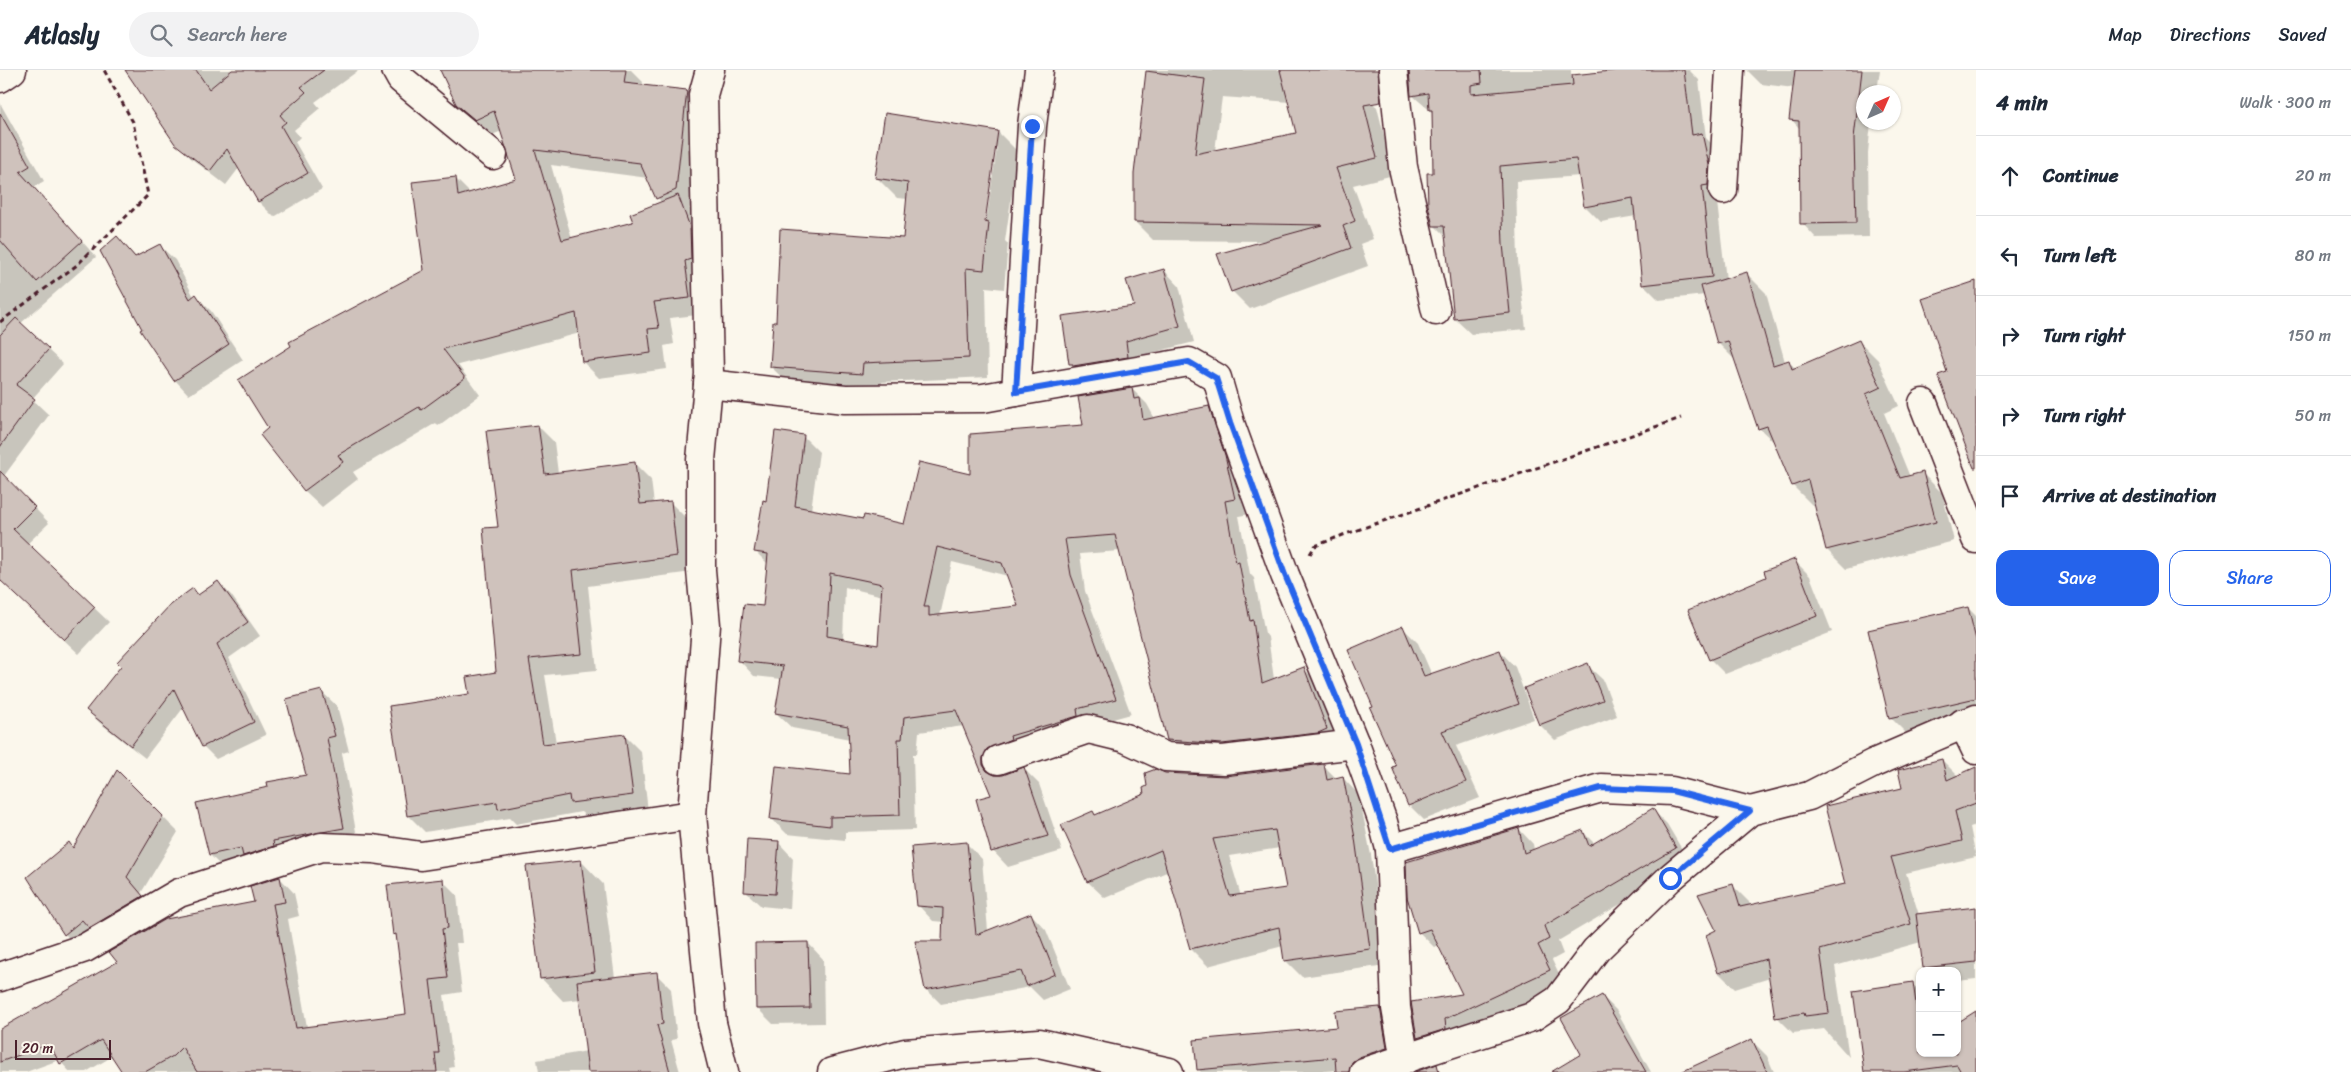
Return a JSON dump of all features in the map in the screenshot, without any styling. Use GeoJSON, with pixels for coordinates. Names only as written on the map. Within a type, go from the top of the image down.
{"type":"FeatureCollection","features":[{"type":"Feature","properties":{"kind":"street"},"geometry":{"type":"LineString","coordinates":[[0,78],[12,70]]}},
{"type":"Feature","properties":{"kind":"street"},"geometry":{"type":"LineString","coordinates":[[396,70],[401,79],[493,154]]}},
{"type":"Feature","properties":{"kind":"street"},"geometry":{"type":"LineString","coordinates":[[710,70],[703,95],[708,384],[701,479],[701,570],[706,625],[692,815],[712,1023],[724,1072]]}},
{"type":"Feature","properties":{"kind":"street"},"geometry":{"type":"LineString","coordinates":[[1016,392],[1032,136],[1039,70]]}},
{"type":"Feature","properties":{"kind":"street"},"geometry":{"type":"LineString","coordinates":[[1393,70],[1403,167],[1436,311]]}},
{"type":"Feature","properties":{"kind":"street"},"geometry":{"type":"LineString","coordinates":[[1723,190],[1730,70]]}},
{"type":"Feature","properties":{"kind":"street"},"geometry":{"type":"LineString","coordinates":[[708,384],[845,399],[983,398],[1189,362],[1216,378],[1230,423],[1285,575],[1356,744],[1390,849],[1396,1008],[1383,1068]]}},
{"type":"Feature","properties":{"kind":"street"},"geometry":{"type":"LineString","coordinates":[[1923,403],[1976,539]]}},
{"type":"Feature","properties":{"kind":"street"},"geometry":{"type":"LineString","coordinates":[[1383,1068],[1532,1016],[1558,1000],[1596,950],[1670,878],[1750,811],[1809,796],[1874,763],[1970,721],[1976,750]]}},
{"type":"Feature","properties":{"kind":"street"},"geometry":{"type":"LineString","coordinates":[[998,760],[1088,729],[1125,738],[1166,757],[1223,760],[1356,744]]}},
{"type":"Feature","properties":{"kind":"street"},"geometry":{"type":"LineString","coordinates":[[1390,849],[1601,788],[1672,791],[1750,811]]}},
{"type":"Feature","properties":{"kind":"street"},"geometry":{"type":"LineString","coordinates":[[0,977],[85,948],[179,893],[321,846],[373,849],[421,856],[692,815]]}},
{"type":"Feature","properties":{"kind":"street"},"geometry":{"type":"LineString","coordinates":[[832,1072],[1039,1043],[1169,1072]]}},
{"type":"Feature","properties":{"kind":"path"},"geometry":{"type":"LineString","coordinates":[[0,322],[77,264],[148,195],[133,122],[104,70]]}},
{"type":"Feature","properties":{"kind":"path"},"geometry":{"type":"LineString","coordinates":[[1285,575],[1302,565],[1316,546],[1681,418]]}},
{"type":"Feature","properties":{"kind":"building"},"geometry":{"type":"Polygon","coordinates":[[[125,70],[196,70],[209,89],[232,70],[324,70],[301,87],[306,92],[280,115],[286,122],[281,126],[308,173],[258,202],[227,149],[210,171],[175,144],[125,70]]]}},
{"type":"Feature","properties":{"kind":"building"},"geometry":{"type":"Polygon","coordinates":[[[440,70],[626,70],[624,83],[687,90],[676,190],[656,199],[640,163],[535,150],[562,240],[633,222],[630,214],[678,195],[690,227],[691,259],[685,261],[690,298],[654,302],[659,328],[648,329],[651,353],[582,362],[576,313],[443,349],[465,378],[421,410],[419,407],[338,455],[343,462],[304,491],[260,435],[268,428],[238,380],[291,346],[289,342],[424,270],[412,182],[456,177],[458,196],[516,179],[494,111],[475,120],[456,104],[440,70]]]}},
{"type":"Feature","properties":{"kind":"building"},"geometry":{"type":"Polygon","coordinates":[[[1280,70],[1378,70],[1381,102],[1364,105],[1377,158],[1336,168],[1355,221],[1343,226],[1351,248],[1231,292],[1217,254],[1322,225],[1134,222],[1134,174],[1146,71],[1205,79],[1195,154],[1296,133],[1280,70]]]}},
{"type":"Feature","properties":{"kind":"building"},"geometry":{"type":"Polygon","coordinates":[[[1409,70],[1481,70],[1482,83],[1471,85],[1471,94],[1573,85],[1572,75],[1620,70],[1684,70],[1692,135],[1702,133],[1709,165],[1708,185],[1702,186],[1712,277],[1642,285],[1633,198],[1584,207],[1576,159],[1500,166],[1503,244],[1510,313],[1454,319],[1444,226],[1433,226],[1428,205],[1427,173],[1433,173],[1432,110],[1429,110],[1428,93],[1411,96],[1409,70]]]}},
{"type":"Feature","properties":{"kind":"building"},"geometry":{"type":"Polygon","coordinates":[[[1795,70],[1862,70],[1860,85],[1856,85],[1854,138],[1856,223],[1800,224],[1799,121],[1789,120],[1795,70]]]}},
{"type":"Feature","properties":{"kind":"building"},"geometry":{"type":"Polygon","coordinates":[[[0,113],[30,166],[20,172],[82,241],[37,282],[0,240],[0,113]]]}},
{"type":"Feature","properties":{"kind":"building"},"geometry":{"type":"Polygon","coordinates":[[[885,113],[998,131],[985,222],[989,223],[984,270],[966,268],[969,358],[863,363],[862,374],[770,367],[773,322],[776,322],[780,229],[903,238],[908,183],[875,178],[885,113]]]}},
{"type":"Feature","properties":{"kind":"building"},"geometry":{"type":"Polygon","coordinates":[[[117,236],[135,257],[160,244],[190,299],[196,294],[229,344],[174,381],[140,330],[142,329],[100,251],[117,236]]]}},
{"type":"Feature","properties":{"kind":"building"},"geometry":{"type":"Polygon","coordinates":[[[1164,269],[1180,326],[1126,341],[1128,357],[1073,366],[1073,364],[1069,364],[1062,316],[1134,306],[1126,280],[1164,269]]]}},
{"type":"Feature","properties":{"kind":"building"},"geometry":{"type":"Polygon","coordinates":[[[1747,272],[1773,365],[1789,360],[1792,369],[1859,340],[1881,387],[1866,394],[1900,478],[1923,472],[1936,522],[1826,550],[1808,480],[1792,486],[1767,426],[1758,429],[1728,341],[1717,344],[1701,286],[1747,272]]]}},
{"type":"Feature","properties":{"kind":"building"},"geometry":{"type":"Polygon","coordinates":[[[1976,281],[1976,468],[1974,468],[1938,375],[1947,372],[1922,299],[1976,281]]]}},
{"type":"Feature","properties":{"kind":"building"},"geometry":{"type":"Polygon","coordinates":[[[16,318],[49,349],[16,385],[35,399],[0,447],[0,335],[16,318]]]}},
{"type":"Feature","properties":{"kind":"building"},"geometry":{"type":"Polygon","coordinates":[[[1132,388],[1134,399],[1140,398],[1143,420],[1209,406],[1225,455],[1235,499],[1225,501],[1236,563],[1239,562],[1250,621],[1253,620],[1262,683],[1304,667],[1327,729],[1318,733],[1222,744],[1167,740],[1115,535],[1065,539],[1071,575],[1116,699],[1077,709],[1078,716],[1010,736],[1011,739],[987,749],[983,758],[983,765],[987,771],[995,775],[1003,775],[1024,767],[1048,836],[991,852],[976,799],[991,795],[956,710],[904,717],[902,739],[898,739],[900,815],[830,817],[830,826],[770,819],[776,766],[850,774],[848,726],[775,713],[783,666],[737,661],[744,604],[763,606],[768,554],[754,552],[763,500],[766,501],[775,431],[804,435],[795,506],[863,519],[864,515],[904,524],[919,462],[970,474],[970,434],[1083,425],[1078,397],[1132,388]],[[937,547],[924,607],[929,607],[929,616],[1018,606],[1002,563],[937,547]],[[830,573],[827,636],[878,645],[882,584],[830,573]]]}},
{"type":"Feature","properties":{"kind":"building"},"geometry":{"type":"Polygon","coordinates":[[[538,425],[545,474],[635,462],[640,504],[671,501],[677,556],[573,570],[582,654],[529,659],[543,744],[625,734],[633,795],[570,803],[569,795],[498,809],[497,802],[407,816],[389,706],[469,694],[466,677],[496,672],[483,528],[498,527],[486,431],[538,425]]]}},
{"type":"Feature","properties":{"kind":"building"},"geometry":{"type":"Polygon","coordinates":[[[0,471],[35,507],[13,529],[95,607],[64,640],[0,580],[0,471]]]}},
{"type":"Feature","properties":{"kind":"building"},"geometry":{"type":"Polygon","coordinates":[[[1795,559],[1817,616],[1709,660],[1688,610],[1766,577],[1764,571],[1795,559]]]}},
{"type":"Feature","properties":{"kind":"building"},"geometry":{"type":"Polygon","coordinates":[[[218,581],[248,622],[217,644],[254,722],[202,747],[174,689],[131,746],[86,710],[121,666],[117,662],[171,604],[193,588],[198,595],[218,581]]]}},
{"type":"Feature","properties":{"kind":"building"},"geometry":{"type":"Polygon","coordinates":[[[1968,607],[1976,640],[1976,698],[1889,718],[1868,630],[1968,607]]]}},
{"type":"Feature","properties":{"kind":"building"},"geometry":{"type":"Polygon","coordinates":[[[1403,626],[1424,676],[1500,650],[1519,704],[1442,731],[1466,782],[1408,806],[1392,767],[1396,766],[1370,708],[1373,707],[1348,650],[1403,626]]]}},
{"type":"Feature","properties":{"kind":"building"},"geometry":{"type":"Polygon","coordinates":[[[1588,663],[1603,700],[1539,725],[1524,688],[1588,663]]]}},
{"type":"Feature","properties":{"kind":"building"},"geometry":{"type":"Polygon","coordinates":[[[322,690],[335,736],[327,738],[344,828],[273,841],[274,846],[243,856],[241,848],[209,855],[196,803],[268,787],[267,782],[306,775],[286,699],[322,690]]]}},
{"type":"Feature","properties":{"kind":"building"},"geometry":{"type":"Polygon","coordinates":[[[1942,759],[1947,780],[1976,767],[1976,803],[1955,811],[1962,841],[1891,857],[1911,924],[1820,950],[1829,1013],[1805,1016],[1804,1013],[1775,1018],[1766,959],[1718,973],[1706,935],[1716,930],[1698,894],[1733,884],[1740,907],[1845,884],[1825,806],[1902,788],[1898,770],[1942,759]]]}},
{"type":"Feature","properties":{"kind":"building"},"geometry":{"type":"Polygon","coordinates":[[[1324,764],[1327,780],[1343,776],[1355,838],[1370,949],[1284,961],[1279,927],[1190,949],[1161,850],[1087,882],[1061,825],[1093,811],[1095,815],[1144,794],[1143,788],[1147,786],[1145,773],[1156,769],[1165,773],[1225,776],[1324,764]],[[1275,830],[1213,839],[1230,896],[1286,888],[1275,830]]]}},
{"type":"Feature","properties":{"kind":"building"},"geometry":{"type":"Polygon","coordinates":[[[117,770],[163,816],[127,877],[143,896],[89,928],[82,920],[64,935],[27,877],[69,842],[73,848],[117,770]]]}},
{"type":"Feature","properties":{"kind":"building"},"geometry":{"type":"Polygon","coordinates":[[[1653,808],[1676,848],[1544,926],[1549,939],[1538,945],[1550,970],[1445,1019],[1446,1029],[1417,1038],[1411,1002],[1462,994],[1430,929],[1418,933],[1407,897],[1406,862],[1519,828],[1524,853],[1583,830],[1589,846],[1653,808]]]}},
{"type":"Feature","properties":{"kind":"building"},"geometry":{"type":"Polygon","coordinates":[[[747,839],[779,841],[775,894],[744,892],[747,839]]]}},
{"type":"Feature","properties":{"kind":"building"},"geometry":{"type":"Polygon","coordinates":[[[967,842],[976,935],[1031,913],[1055,974],[1027,986],[1021,971],[925,990],[915,941],[942,941],[943,908],[917,906],[911,847],[967,842]]]}},
{"type":"Feature","properties":{"kind":"building"},"geometry":{"type":"Polygon","coordinates":[[[581,860],[595,972],[540,979],[526,866],[581,860]]]}},
{"type":"Feature","properties":{"kind":"building"},"geometry":{"type":"Polygon","coordinates":[[[280,877],[285,902],[273,904],[296,1028],[406,1014],[396,934],[393,935],[387,885],[443,879],[448,928],[442,929],[448,978],[430,980],[439,1053],[435,1053],[437,1072],[197,1072],[182,1047],[173,1056],[145,1072],[122,1072],[101,1040],[60,1064],[52,1049],[49,1051],[46,1045],[0,1062],[0,1029],[117,962],[109,952],[166,919],[254,902],[250,886],[280,877]]]}},
{"type":"Feature","properties":{"kind":"building"},"geometry":{"type":"Polygon","coordinates":[[[1976,907],[1976,962],[1923,967],[1916,914],[1976,907]]]}},
{"type":"Feature","properties":{"kind":"building"},"geometry":{"type":"Polygon","coordinates":[[[808,942],[810,1008],[756,1009],[755,943],[808,942]]]}},
{"type":"Feature","properties":{"kind":"building"},"geometry":{"type":"Polygon","coordinates":[[[657,972],[663,1024],[657,1025],[670,1072],[588,1072],[577,981],[657,972]]]}},
{"type":"Feature","properties":{"kind":"building"},"geometry":{"type":"Polygon","coordinates":[[[1913,982],[1916,1003],[1916,1057],[1961,1057],[1961,1020],[1976,1011],[1976,1072],[1961,1072],[1957,1065],[1904,1072],[1864,1072],[1853,991],[1913,982]]]}},
{"type":"Feature","properties":{"kind":"building"},"geometry":{"type":"Polygon","coordinates":[[[1602,995],[1646,1072],[1551,1072],[1581,1054],[1561,1018],[1602,995]]]}},
{"type":"Feature","properties":{"kind":"building"},"geometry":{"type":"Polygon","coordinates":[[[1380,1007],[1387,1048],[1359,1057],[1352,1062],[1349,1072],[1336,1072],[1335,1057],[1197,1070],[1194,1040],[1337,1027],[1335,1011],[1380,1007]]]}},
{"type":"Feature","properties":{"kind":"building"},"geometry":{"type":"Polygon","coordinates":[[[1752,1039],[1767,1072],[1681,1072],[1752,1039]]]}},
{"type":"Feature","properties":{"kind":"building"},"geometry":{"type":"Polygon","coordinates":[[[1437,1064],[1439,1072],[1415,1072],[1437,1064]]]}},
{"type":"Feature","properties":{"kind":"route"},"geometry":{"type":"LineString","coordinates":[[1032,126],[1016,392],[1189,362],[1216,378],[1230,423],[1285,575],[1356,744],[1371,792],[1383,822],[1390,849],[1601,788],[1672,791],[1750,811],[1670,878]]}}]}
